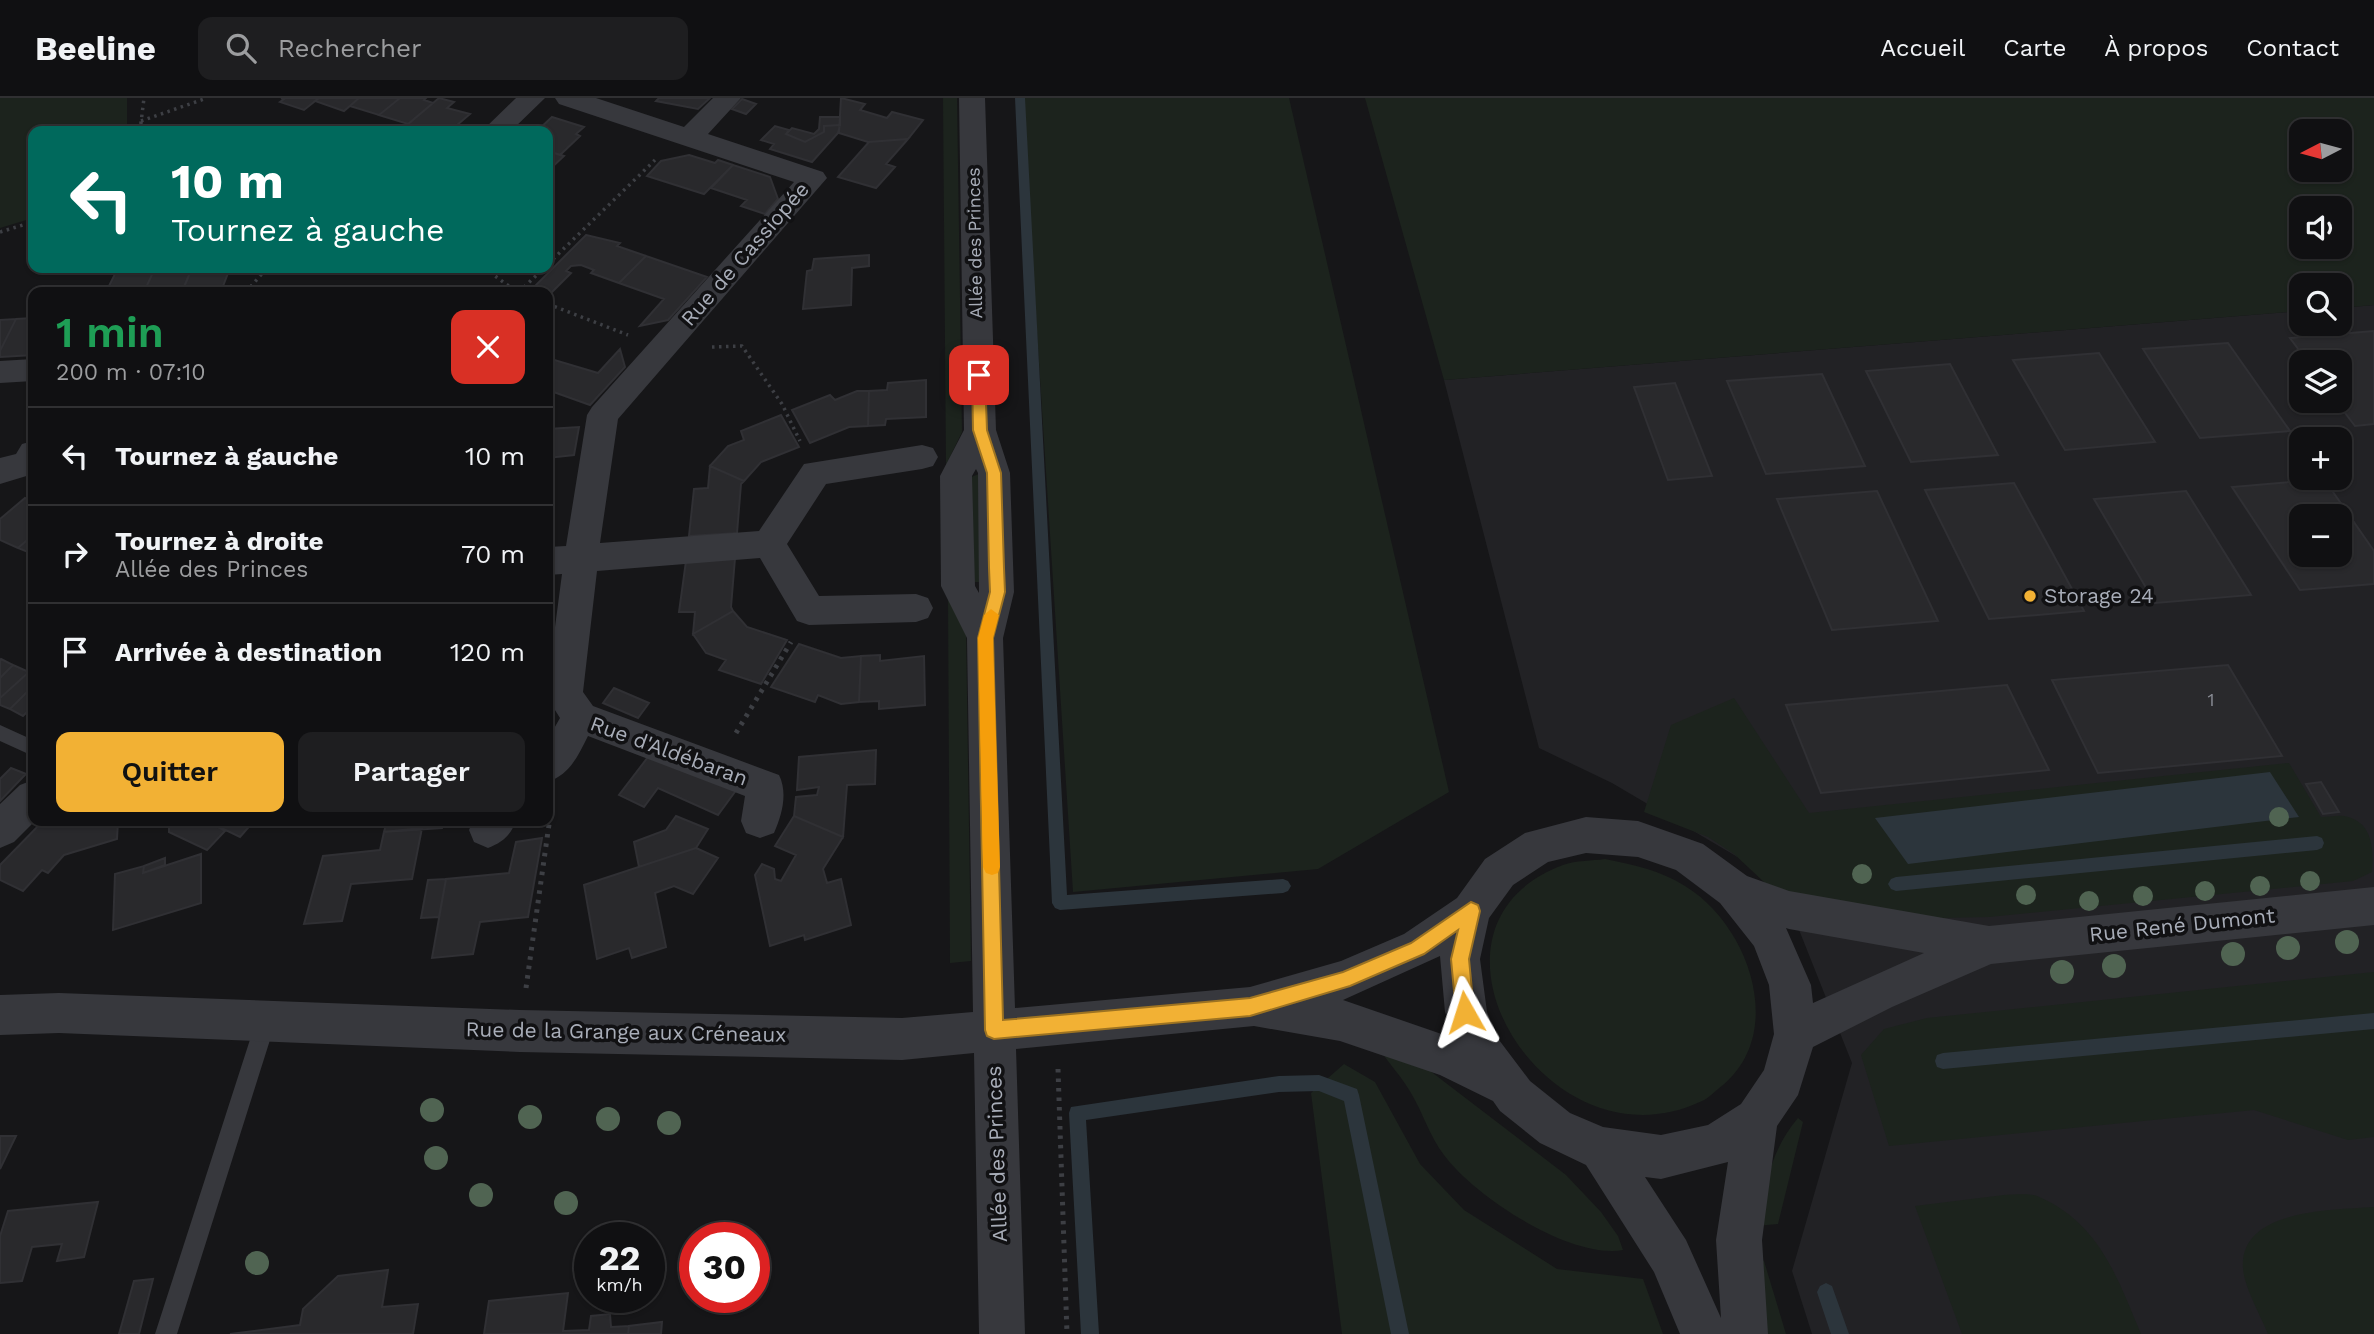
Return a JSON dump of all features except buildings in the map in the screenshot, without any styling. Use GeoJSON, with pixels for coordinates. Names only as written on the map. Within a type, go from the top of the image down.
{"type":"FeatureCollection","features":[{"type":"Feature","properties":{"kind":"street"},"geometry":{"type":"LineString","coordinates":[[501,126],[532,98]]}},
{"type":"Feature","properties":{"kind":"street","name":"Rue de Cassiopée"},"geometry":{"type":"LineString","coordinates":[[564,560],[603,415],[813,178],[568,98]]}},
{"type":"Feature","properties":{"kind":"street"},"geometry":{"type":"LineString","coordinates":[[689,138],[728,98]]}},
{"type":"Feature","properties":{"kind":"street","name":"Allée des Princes"},"geometry":{"type":"LineString","coordinates":[[971,98],[980,430],[956,476],[958,586],[985,638],[1002,1334]]}},
{"type":"Feature","properties":{"kind":"street"},"geometry":{"type":"LineString","coordinates":[[0,372],[28,370]]}},
{"type":"Feature","properties":{"kind":"street"},"geometry":{"type":"LineString","coordinates":[[769,544],[816,473],[922,457]]}},
{"type":"Feature","properties":{"kind":"street"},"geometry":{"type":"LineString","coordinates":[[564,560],[769,544]]}},
{"type":"Feature","properties":{"kind":"street"},"geometry":{"type":"LineString","coordinates":[[769,544],[809,611],[916,608]]}},
{"type":"Feature","properties":{"kind":"street","name":"Rue d'Aldébaran"},"geometry":{"type":"LineString","coordinates":[[564,560],[564,695],[580,718],[766,787],[760,821]]}},
{"type":"Feature","properties":{"kind":"street","name":"Rue d'Aldébaran"},"geometry":{"type":"LineString","coordinates":[[554,758],[580,718]]}},
{"type":"Feature","properties":{"kind":"street"},"geometry":{"type":"LineString","coordinates":[[0,830],[28,802]]}},
{"type":"Feature","properties":{"kind":"street"},"geometry":{"type":"LineString","coordinates":[[1586,835],[1638,839],[1689,858],[1734,890],[1769,934],[1790,985],[1794,1034],[1783,1080],[1756,1119],[1716,1145],[1661,1157],[1602,1149],[1555,1128],[1515,1096],[1484,1055],[1465,1012],[1460,959],[1471,911],[1499,872],[1539,846],[1586,835]]}},
{"type":"Feature","properties":{"kind":"street","name":"Rue René Dumont"},"geometry":{"type":"LineString","coordinates":[[1734,890],[1789,910],[1990,945],[2374,906]]}},
{"type":"Feature","properties":{"kind":"street","name":"Rue de la Grange aux Créneaux"},"geometry":{"type":"LineString","coordinates":[[0,1015],[59,1013],[520,1031],[902,1039],[1250,1007],[1344,980],[1418,948],[1471,911]]}},
{"type":"Feature","properties":{"kind":"street","name":"Rue René Dumont"},"geometry":{"type":"LineString","coordinates":[[1794,1034],[1877,993],[1990,945]]}},
{"type":"Feature","properties":{"kind":"street","name":"Rue de la Grange aux Créneaux"},"geometry":{"type":"LineString","coordinates":[[1250,1007],[1340,1020],[1448,1057],[1508,1087]]}},
{"type":"Feature","properties":{"kind":"street"},"geometry":{"type":"LineString","coordinates":[[1745,1334],[1739,1240],[1756,1119]]}},
{"type":"Feature","properties":{"kind":"street"},"geometry":{"type":"LineString","coordinates":[[1602,1149],[1670,1256],[1704,1334]]}},
{"type":"Feature","properties":{"kind":"lane"},"geometry":{"type":"LineString","coordinates":[[0,733],[28,746]]}},
{"type":"Feature","properties":{"kind":"lane"},"geometry":{"type":"LineString","coordinates":[[166,1334],[266,1021]]}},
{"type":"Feature","properties":{"kind":"path"},"geometry":{"type":"LineString","coordinates":[[140,126],[144,98]]}},
{"type":"Feature","properties":{"kind":"path"},"geometry":{"type":"LineString","coordinates":[[141,121],[207,98]]}},
{"type":"Feature","properties":{"kind":"path"},"geometry":{"type":"LineString","coordinates":[[553,259],[666,149],[689,138]]}},
{"type":"Feature","properties":{"kind":"path"},"geometry":{"type":"LineString","coordinates":[[0,232],[28,224]]}},
{"type":"Feature","properties":{"kind":"path"},"geometry":{"type":"LineString","coordinates":[[250,287],[263,273]]}},
{"type":"Feature","properties":{"kind":"path"},"geometry":{"type":"LineString","coordinates":[[491,273],[511,287]]}},
{"type":"Feature","properties":{"kind":"path"},"geometry":{"type":"LineString","coordinates":[[523,287],[538,273]]}},
{"type":"Feature","properties":{"kind":"path"},"geometry":{"type":"LineString","coordinates":[[553,306],[663,348],[742,346],[782,404],[816,473]]}},
{"type":"Feature","properties":{"kind":"path"},"geometry":{"type":"LineString","coordinates":[[715,767],[809,611]]}},
{"type":"Feature","properties":{"kind":"path"},"geometry":{"type":"LineString","coordinates":[[520,1031],[546,826]]}},
{"type":"Feature","properties":{"kind":"path"},"geometry":{"type":"LineString","coordinates":[[1058,1063],[1067,1334]]}},
{"type":"Feature","properties":{"kind":"shaded area"},"geometry":{"type":"Polygon","coordinates":[[[0,98],[127,98],[127,126],[28,126],[28,220],[0,228],[0,98]]]}},
{"type":"Feature","properties":{"kind":"shaded area"},"geometry":{"type":"Polygon","coordinates":[[[943,98],[957,98],[962,432],[946,465],[943,98]]]}},
{"type":"Feature","properties":{"kind":"shaded area"},"geometry":{"type":"Polygon","coordinates":[[[1022,98],[1289,98],[1449,792],[1318,869],[1073,892],[1022,98]]]}},
{"type":"Feature","properties":{"kind":"shaded area"},"geometry":{"type":"Polygon","coordinates":[[[1365,98],[2374,98],[2374,305],[2352,307],[2352,273],[2289,273],[2289,312],[1444,380],[1365,98]]]}},
{"type":"Feature","properties":{"kind":"shaded area"},"geometry":{"type":"Polygon","coordinates":[[[2374,305],[2374,1334],[1812,1334],[1792,1271],[1852,1063],[1780,882],[1612,783],[1539,748],[1444,380],[2289,312],[2289,336],[2352,336],[2352,307],[2374,305]]]}},
{"type":"Feature","properties":{"kind":"shaded area"},"geometry":{"type":"Polygon","coordinates":[[[979,474],[979,582],[974,582],[971,477],[979,474]]]}},
{"type":"Feature","properties":{"kind":"shaded area"},"geometry":{"type":"Polygon","coordinates":[[[948,597],[966,628],[971,961],[950,963],[948,597]]]}},
{"type":"Feature","properties":{"kind":"shaded area"},"geometry":{"type":"Polygon","coordinates":[[[1734,698],[1809,813],[2289,763],[2321,817],[2344,816],[2360,823],[2366,829],[2371,845],[2372,872],[2353,881],[1989,917],[1940,918],[1788,898],[1765,883],[1734,854],[1708,837],[1644,812],[1671,725],[1734,698]]]}},
{"type":"Feature","properties":{"kind":"shaded area"},"geometry":{"type":"Polygon","coordinates":[[[2270,772],[2299,817],[1908,864],[1875,818],[2270,772]]]}},
{"type":"Feature","properties":{"kind":"shaded area"},"geometry":{"type":"Polygon","coordinates":[[[1605,859],[1656,872],[1685,886],[1707,903],[1727,926],[1742,951],[1752,979],[1756,1008],[1753,1036],[1742,1063],[1723,1085],[1702,1101],[1644,1115],[1591,1104],[1545,1076],[1511,1034],[1492,987],[1492,939],[1515,896],[1563,865],[1605,859]]]}},
{"type":"Feature","properties":{"kind":"shaded area"},"geometry":{"type":"Polygon","coordinates":[[[2374,972],[2374,1137],[2348,1140],[2254,1110],[1889,1146],[1861,1055],[1884,1029],[1927,1018],[2374,972]]]}},
{"type":"Feature","properties":{"kind":"shaded area"},"geometry":{"type":"Polygon","coordinates":[[[1380,1050],[1425,1067],[1566,1175],[1601,1212],[1618,1236],[1623,1250],[1601,1250],[1577,1245],[1551,1235],[1525,1222],[1478,1189],[1458,1172],[1439,1148],[1407,1087],[1380,1050]]]}},
{"type":"Feature","properties":{"kind":"shaded area"},"geometry":{"type":"Polygon","coordinates":[[[1344,1064],[1375,1082],[1420,1164],[1464,1210],[1557,1269],[1643,1279],[1663,1334],[1342,1334],[1311,1093],[1344,1064]]]}},
{"type":"Feature","properties":{"kind":"shaded area"},"geometry":{"type":"Polygon","coordinates":[[[1798,1118],[1803,1122],[1778,1224],[1756,1226],[1775,1156],[1781,1142],[1798,1118]]]}},
{"type":"Feature","properties":{"kind":"shaded area"},"geometry":{"type":"Polygon","coordinates":[[[2004,1195],[2037,1196],[2058,1207],[2091,1236],[2114,1272],[2141,1334],[1962,1334],[1915,1206],[2004,1195]]]}},
{"type":"Feature","properties":{"kind":"shaded area"},"geometry":{"type":"Polygon","coordinates":[[[2374,1207],[2374,1334],[2268,1334],[2243,1268],[2246,1249],[2256,1234],[2292,1216],[2374,1207]]]}},
{"type":"Feature","properties":{"kind":"shaded area"},"geometry":{"type":"Polygon","coordinates":[[[1756,1257],[1764,1261],[1786,1334],[1763,1334],[1756,1257]]]}},
{"type":"Feature","properties":{"kind":"waterway"},"geometry":{"type":"LineString","coordinates":[[1020,98],[1060,903],[1283,886]]}},
{"type":"Feature","properties":{"kind":"waterway"},"geometry":{"type":"LineString","coordinates":[[1896,884],[2317,843]]}},
{"type":"Feature","properties":{"kind":"waterway"},"geometry":{"type":"LineString","coordinates":[[1943,1061],[2374,1021]]}},
{"type":"Feature","properties":{"kind":"waterway"},"geometry":{"type":"LineString","coordinates":[[1090,1334],[1077,1113],[1279,1084],[1319,1083],[1351,1095],[1400,1334]]}},
{"type":"Feature","properties":{"kind":"waterway"},"geometry":{"type":"LineString","coordinates":[[1826,1292],[1840,1334]]}},
{"type":"Feature","properties":{"kind":"slow traffic"},"geometry":{"type":"LineString","coordinates":[[991,615],[985,638],[992,867]]}},
{"type":"Feature","properties":{"kind":"place","name":"Storage 24"},"geometry":{"type":"Point","coordinates":[2030,596]}},
{"type":"Feature","properties":{"kind":"route"},"geometry":{"type":"LineString","coordinates":[[979,375],[980,430],[994,473],[997,568],[997,592],[985,638],[995,977],[994,1030],[1250,1007],[1344,980],[1418,948],[1471,911],[1460,959],[1465,1012]]}}]}
